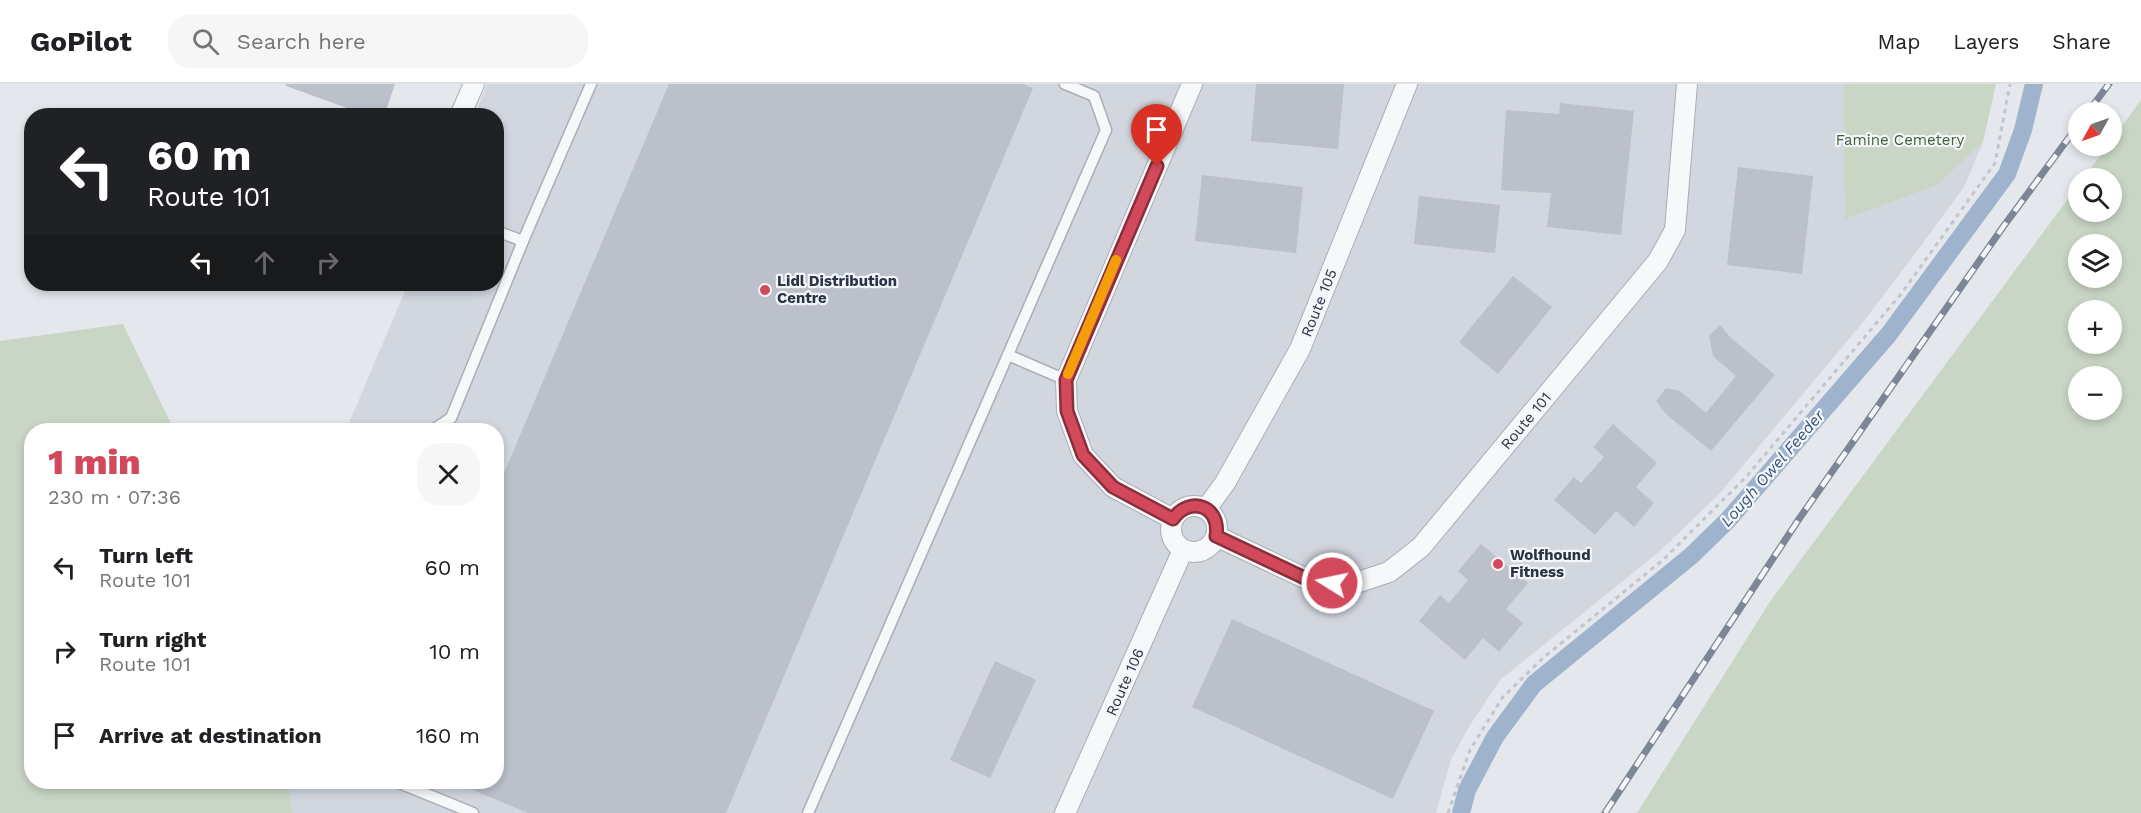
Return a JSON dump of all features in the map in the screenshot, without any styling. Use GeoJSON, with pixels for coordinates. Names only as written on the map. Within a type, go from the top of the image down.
{"type":"FeatureCollection","features":[{"type":"Feature","properties":{"kind":"street"},"geometry":{"type":"LineString","coordinates":[[464,108],[474,84]]}},
{"type":"Feature","properties":{"kind":"street"},"geometry":{"type":"LineString","coordinates":[[1173,519],[1113,487],[1083,455],[1067,411],[1066,380],[1192,84]]}},
{"type":"Feature","properties":{"kind":"street","name":"Route 105"},"geometry":{"type":"LineString","coordinates":[[1206,509],[1225,483],[1300,349],[1407,84]]}},
{"type":"Feature","properties":{"kind":"street","name":"Route 101"},"geometry":{"type":"LineString","coordinates":[[1216,536],[1311,581],[1353,584],[1389,572],[1421,547],[1658,261],[1675,230],[1687,84]]}},
{"type":"Feature","properties":{"kind":"street"},"geometry":{"type":"LineString","coordinates":[[1191,506],[1206,509],[1216,521],[1216,536],[1209,547],[1203,550],[1196,552],[1183,550],[1173,540],[1171,533],[1173,519],[1177,512],[1191,506]]}},
{"type":"Feature","properties":{"kind":"street","name":"Route 106"},"geometry":{"type":"LineString","coordinates":[[1065,813],[1183,550]]}},
{"type":"Feature","properties":{"kind":"lane"},"geometry":{"type":"LineString","coordinates":[[504,288],[591,84]]}},
{"type":"Feature","properties":{"kind":"lane"},"geometry":{"type":"LineString","coordinates":[[808,813],[1106,130],[1094,96],[1065,84]]}},
{"type":"Feature","properties":{"kind":"lane"},"geometry":{"type":"LineString","coordinates":[[504,234],[523,241]]}},
{"type":"Feature","properties":{"kind":"lane"},"geometry":{"type":"LineString","coordinates":[[444,423],[451,418],[503,291]]}},
{"type":"Feature","properties":{"kind":"lane"},"geometry":{"type":"LineString","coordinates":[[1008,355],[1066,380]]}},
{"type":"Feature","properties":{"kind":"lane"},"geometry":{"type":"LineString","coordinates":[[414,789],[473,813]]}},
{"type":"Feature","properties":{"kind":"path"},"geometry":{"type":"LineString","coordinates":[[1448,813],[1470,750],[1502,698],[1543,658],[1664,560],[1738,486],[1901,294],[1995,164],[2010,84]]}},
{"type":"Feature","properties":{"kind":"shaded area"},"geometry":{"type":"Polygon","coordinates":[[[487,84],[1843,84],[1846,218],[1938,185],[1983,142],[1964,187],[1914,255],[1864,321],[1719,494],[1660,551],[1500,680],[1451,759],[1436,813],[293,813],[289,789],[504,789],[504,423],[349,423],[405,291],[504,291],[504,108],[478,108],[487,84]]]}},
{"type":"Feature","properties":{"kind":"green space","name":"Famine Cemetery"},"geometry":{"type":"Polygon","coordinates":[[[1843,84],[1996,84],[1983,142],[1938,185],[1845,219],[1843,84]]]}},
{"type":"Feature","properties":{"kind":"green space"},"geometry":{"type":"Polygon","coordinates":[[[2141,100],[2141,813],[1637,813],[1771,600],[2068,199],[2068,222],[2122,222],[2122,168],[2091,168],[2100,156],[2122,156],[2122,126],[2141,100]]]}},
{"type":"Feature","properties":{"kind":"green space"},"geometry":{"type":"Polygon","coordinates":[[[123,324],[171,423],[24,423],[24,789],[289,789],[293,813],[0,813],[0,341],[123,324]]]}},
{"type":"Feature","properties":{"kind":"building"},"geometry":{"type":"Polygon","coordinates":[[[286,84],[395,84],[387,108],[347,108],[286,86],[286,84]]]}},
{"type":"Feature","properties":{"kind":"building","name":"Lidl Distribution Centre"},"geometry":{"type":"Polygon","coordinates":[[[669,84],[1023,84],[1033,88],[726,813],[528,813],[471,789],[504,789],[504,473],[669,84]]]}},
{"type":"Feature","properties":{"kind":"building"},"geometry":{"type":"Polygon","coordinates":[[[1256,84],[1344,84],[1338,149],[1251,141],[1256,84]]]}},
{"type":"Feature","properties":{"kind":"building"},"geometry":{"type":"Polygon","coordinates":[[[1560,103],[1634,111],[1621,235],[1547,227],[1551,193],[1501,190],[1506,110],[1559,114],[1560,103]]]}},
{"type":"Feature","properties":{"kind":"building"},"geometry":{"type":"Polygon","coordinates":[[[1738,167],[1813,176],[1802,274],[1727,265],[1738,167]]]}},
{"type":"Feature","properties":{"kind":"building"},"geometry":{"type":"Polygon","coordinates":[[[1202,175],[1303,187],[1296,253],[1195,241],[1202,175]]]}},
{"type":"Feature","properties":{"kind":"building"},"geometry":{"type":"Polygon","coordinates":[[[1419,196],[1500,205],[1495,253],[1414,244],[1419,196]]]}},
{"type":"Feature","properties":{"kind":"building"},"geometry":{"type":"Polygon","coordinates":[[[1513,276],[1552,307],[1498,374],[1459,342],[1513,276]]]}},
{"type":"Feature","properties":{"kind":"building"},"geometry":{"type":"Polygon","coordinates":[[[1720,325],[1731,338],[1775,375],[1711,451],[1666,414],[1656,401],[1666,388],[1680,391],[1706,413],[1736,376],[1713,356],[1709,336],[1720,325]]]}},
{"type":"Feature","properties":{"kind":"building"},"geometry":{"type":"Polygon","coordinates":[[[1613,424],[1657,463],[1636,487],[1654,503],[1634,527],[1616,511],[1595,535],[1554,500],[1574,477],[1581,483],[1604,457],[1593,447],[1613,424]]]}},
{"type":"Feature","properties":{"kind":"building"},"geometry":{"type":"Polygon","coordinates":[[[1481,544],[1528,583],[1506,609],[1523,623],[1499,652],[1483,638],[1465,660],[1419,621],[1440,595],[1449,603],[1468,580],[1458,571],[1481,544]]]}},
{"type":"Feature","properties":{"kind":"building"},"geometry":{"type":"Polygon","coordinates":[[[1232,619],[1434,711],[1393,799],[1192,707],[1232,619]]]}},
{"type":"Feature","properties":{"kind":"building"},"geometry":{"type":"Polygon","coordinates":[[[995,661],[1036,680],[990,778],[950,760],[995,661]]]}},
{"type":"Feature","properties":{"kind":"waterway","name":"Lough Owel Feeder"},"geometry":{"type":"LineString","coordinates":[[1461,813],[1467,790],[1495,737],[1534,684],[1691,556],[1728,520],[1889,334],[2007,174],[2023,130],[2034,84]]}},
{"type":"Feature","properties":{"kind":"railway"},"geometry":{"type":"LineString","coordinates":[[2096,102],[2109,84]]}},
{"type":"Feature","properties":{"kind":"railway"},"geometry":{"type":"LineString","coordinates":[[1605,813],[1799,519],[2003,227],[2068,139]]}},
{"type":"Feature","properties":{"kind":"slow traffic"},"geometry":{"type":"LineString","coordinates":[[1068,374],[1116,260]]}},
{"type":"Feature","properties":{"kind":"place","name":"Lidl Distribution Centre"},"geometry":{"type":"Point","coordinates":[765,290]}},
{"type":"Feature","properties":{"kind":"place","name":"Wolfhound Fitness"},"geometry":{"type":"Point","coordinates":[1498,564]}},
{"type":"Feature","properties":{"kind":"route"},"geometry":{"type":"LineString","coordinates":[[1157,166],[1066,380],[1067,411],[1083,455],[1113,487],[1173,519],[1177,512],[1184,508],[1199,506],[1212,514],[1216,521],[1216,536],[1311,581],[1332,583]]}}]}
